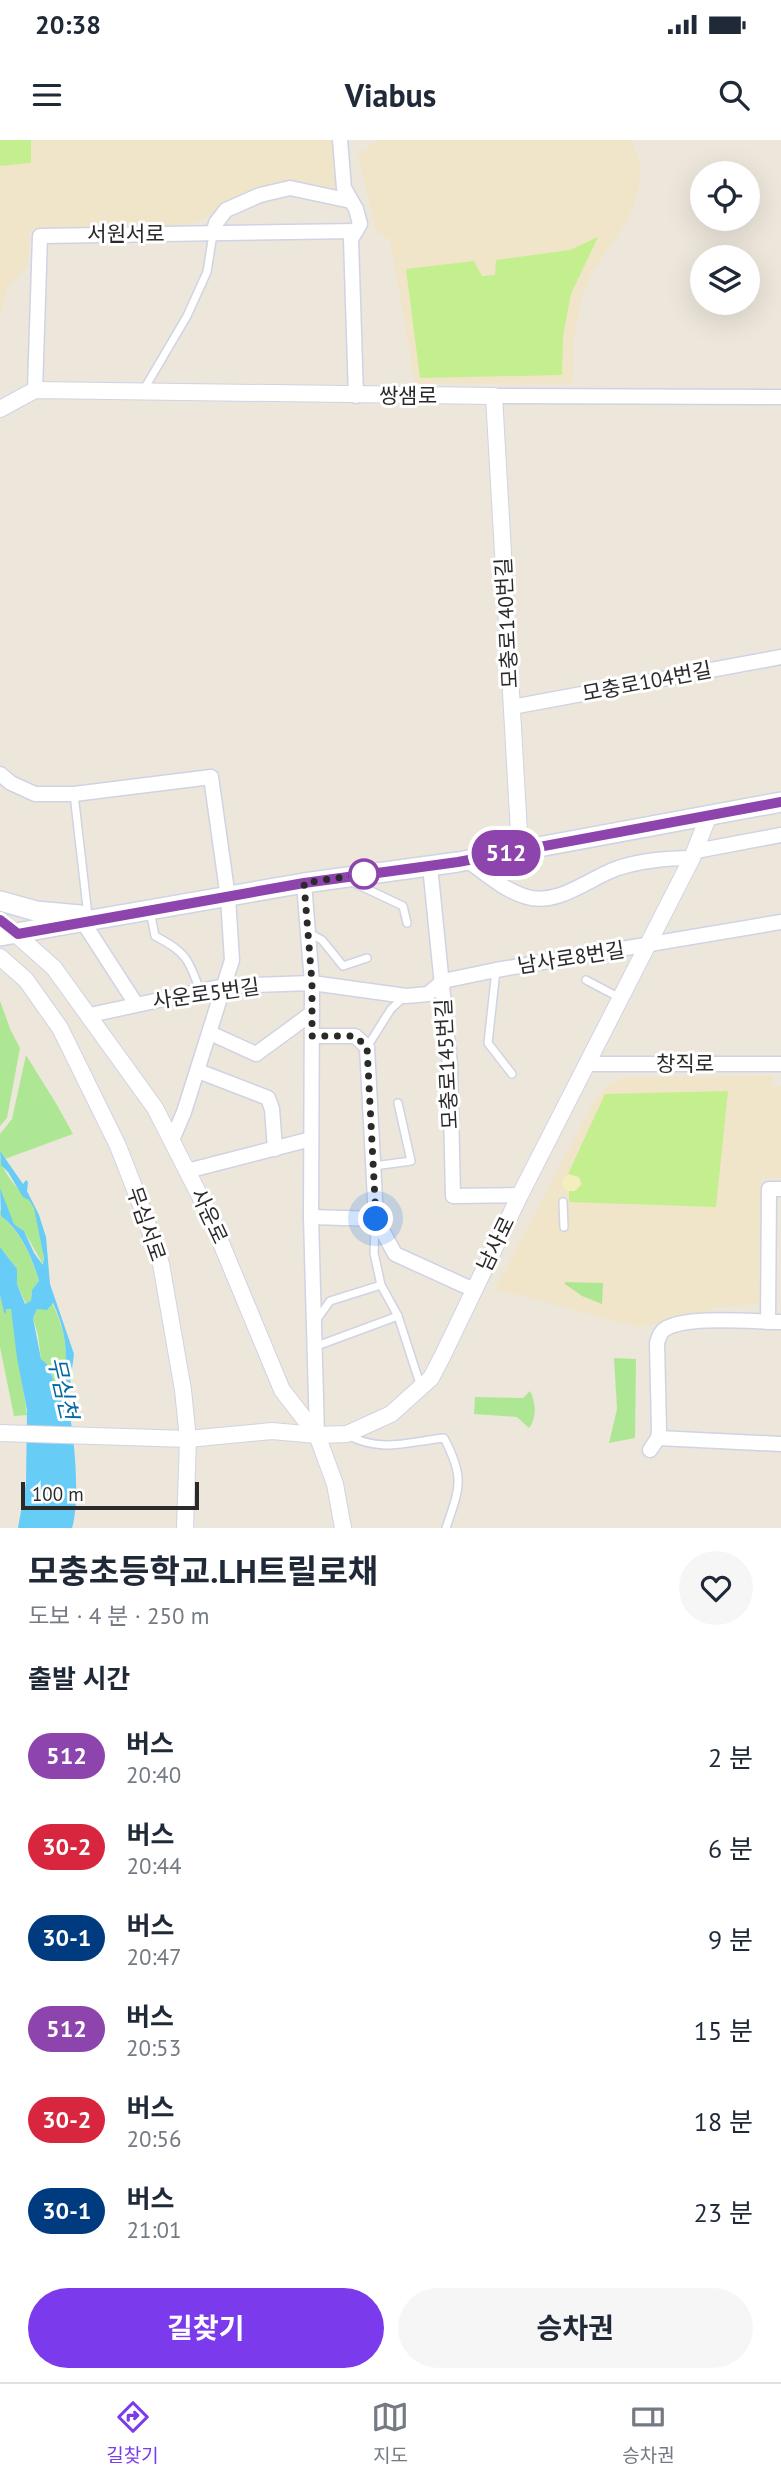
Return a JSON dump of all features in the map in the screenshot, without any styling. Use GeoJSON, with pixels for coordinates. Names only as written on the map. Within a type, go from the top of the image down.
{"type":"FeatureCollection","features":[{"type":"Feature","properties":{"kind":"main road"},"geometry":{"type":"LineString","coordinates":[[9,935],[86,919],[229,898],[304,883],[467,860],[781,802]]}},
{"type":"Feature","properties":{"kind":"main road"},"geometry":{"type":"LineString","coordinates":[[0,901],[36,911],[86,919]]}},
{"type":"Feature","properties":{"kind":"street"},"geometry":{"type":"LineString","coordinates":[[340,140],[348,164],[344,187],[360,223],[351,239],[356,396]]}},
{"type":"Feature","properties":{"kind":"street"},"geometry":{"type":"LineString","coordinates":[[213,234],[216,223],[226,210],[260,195],[290,188],[351,201]]}},
{"type":"Feature","properties":{"kind":"street","name":"서원서로"},"geometry":{"type":"LineString","coordinates":[[35,390],[40,236],[356,231]]}},
{"type":"Feature","properties":{"kind":"street","name":"쌍샘로"},"geometry":{"type":"LineString","coordinates":[[0,409],[35,390],[356,396],[781,397]]}},
{"type":"Feature","properties":{"kind":"street","name":"모충로140번길"},"geometry":{"type":"LineString","coordinates":[[494,397],[520,850]]}},
{"type":"Feature","properties":{"kind":"street","name":"모충로104번길"},"geometry":{"type":"LineString","coordinates":[[512,707],[781,657]]}},
{"type":"Feature","properties":{"kind":"street"},"geometry":{"type":"LineString","coordinates":[[0,774],[10,783],[35,794],[74,794],[211,777],[229,898],[232,960],[198,1071],[172,1140]]}},
{"type":"Feature","properties":{"kind":"street","name":"남사로"},"geometry":{"type":"LineString","coordinates":[[0,1433],[188,1439],[272,1431],[317,1435],[347,1434],[391,1414],[431,1378],[520,1195],[694,855],[709,815]]}},
{"type":"Feature","properties":{"kind":"street"},"geometry":{"type":"LineString","coordinates":[[467,860],[496,881],[525,897],[537,899],[562,894],[598,876],[640,862],[694,855],[781,835]]}},
{"type":"Feature","properties":{"kind":"street","name":"모충로145번길"},"geometry":{"type":"LineString","coordinates":[[430,866],[450,1065],[453,1196],[520,1195]]}},
{"type":"Feature","properties":{"kind":"street"},"geometry":{"type":"LineString","coordinates":[[304,883],[312,983],[311,1217],[317,1435]]}},
{"type":"Feature","properties":{"kind":"street"},"geometry":{"type":"LineString","coordinates":[[86,919],[136,1004]]}},
{"type":"Feature","properties":{"kind":"street"},"geometry":{"type":"LineString","coordinates":[[0,920],[9,935]]}},
{"type":"Feature","properties":{"kind":"street","name":"남사로8번길"},"geometry":{"type":"LineString","coordinates":[[443,981],[781,922]]}},
{"type":"Feature","properties":{"kind":"street","name":"사운로"},"geometry":{"type":"LineString","coordinates":[[9,935],[54,968],[155,1108],[209,1214],[282,1390],[317,1435],[335,1484],[343,1528]]}},
{"type":"Feature","properties":{"kind":"street","name":"무심서로"},"geometry":{"type":"LineString","coordinates":[[0,957],[26,979],[60,1028],[118,1146],[142,1205],[161,1264],[184,1390],[188,1439],[185,1528]]}},
{"type":"Feature","properties":{"kind":"street","name":"사운로5번길"},"geometry":{"type":"LineString","coordinates":[[90,1015],[224,986],[312,983],[406,996],[428,994],[443,981]]}},
{"type":"Feature","properties":{"kind":"street"},"geometry":{"type":"LineString","coordinates":[[210,1033],[256,1054],[312,1013]]}},
{"type":"Feature","properties":{"kind":"street"},"geometry":{"type":"LineString","coordinates":[[312,1036],[355,1036],[367,1047],[376,1219],[396,1254],[474,1290]]}},
{"type":"Feature","properties":{"kind":"street","name":"창직로"},"geometry":{"type":"LineString","coordinates":[[588,1064],[781,1065]]}},
{"type":"Feature","properties":{"kind":"street"},"geometry":{"type":"LineString","coordinates":[[198,1071],[268,1098],[272,1109],[275,1149]]}},
{"type":"Feature","properties":{"kind":"street"},"geometry":{"type":"LineString","coordinates":[[187,1171],[311,1139]]}},
{"type":"Feature","properties":{"kind":"street"},"geometry":{"type":"LineString","coordinates":[[781,1189],[769,1189],[774,1322],[694,1322],[666,1329],[659,1334],[654,1444],[781,1444]]}},
{"type":"Feature","properties":{"kind":"street"},"geometry":{"type":"LineString","coordinates":[[311,1217],[376,1219]]}},
{"type":"Feature","properties":{"kind":"lane"},"geometry":{"type":"LineString","coordinates":[[143,391],[187,316],[207,272],[213,234]]}},
{"type":"Feature","properties":{"kind":"lane"},"geometry":{"type":"LineString","coordinates":[[74,794],[86,919]]}},
{"type":"Feature","properties":{"kind":"lane"},"geometry":{"type":"LineString","coordinates":[[342,877],[403,906],[407,923]]}},
{"type":"Feature","properties":{"kind":"lane"},"geometry":{"type":"LineString","coordinates":[[150,911],[155,936],[174,945],[191,963],[200,991]]}},
{"type":"Feature","properties":{"kind":"lane"},"geometry":{"type":"LineString","coordinates":[[308,933],[322,940],[343,966],[367,958]]}},
{"type":"Feature","properties":{"kind":"lane","name":"남사로8번길"},"geometry":{"type":"LineString","coordinates":[[496,970],[488,1043],[512,1074]]}},
{"type":"Feature","properties":{"kind":"lane"},"geometry":{"type":"LineString","coordinates":[[586,980],[621,998]]}},
{"type":"Feature","properties":{"kind":"lane","name":"사운로5번길"},"geometry":{"type":"LineString","coordinates":[[367,1047],[391,1009],[406,996]]}},
{"type":"Feature","properties":{"kind":"lane"},"geometry":{"type":"LineString","coordinates":[[373,1166],[411,1161],[398,1103]]}},
{"type":"Feature","properties":{"kind":"lane"},"geometry":{"type":"LineString","coordinates":[[563,1202],[564,1227]]}},
{"type":"Feature","properties":{"kind":"lane"},"geometry":{"type":"LineString","coordinates":[[376,1219],[374,1253],[381,1285],[398,1317],[421,1387]]}},
{"type":"Feature","properties":{"kind":"lane"},"geometry":{"type":"LineString","coordinates":[[314,1325],[330,1301],[381,1285]]}},
{"type":"Feature","properties":{"kind":"lane"},"geometry":{"type":"LineString","coordinates":[[314,1347],[398,1317]]}},
{"type":"Feature","properties":{"kind":"lane"},"geometry":{"type":"LineString","coordinates":[[347,1434],[366,1444],[395,1445],[444,1438],[457,1462],[458,1492],[446,1528]]}},
{"type":"Feature","properties":{"kind":"shaded area"},"geometry":{"type":"Polygon","coordinates":[[[0,140],[335,140],[339,190],[324,192],[304,188],[239,200],[187,227],[29,230],[28,265],[8,287],[0,316],[0,140]]]}},
{"type":"Feature","properties":{"kind":"shaded area"},"geometry":{"type":"Polygon","coordinates":[[[378,140],[631,140],[639,159],[640,182],[635,203],[623,228],[593,271],[582,295],[574,338],[573,383],[415,384],[390,240],[376,231],[358,156],[378,140]]]}},
{"type":"Feature","properties":{"kind":"shaded area"},"geometry":{"type":"Polygon","coordinates":[[[772,1076],[772,1086],[781,1086],[781,1178],[761,1179],[759,1304],[717,1307],[692,1317],[638,1327],[495,1289],[595,1100],[606,1087],[626,1077],[772,1076]]]}},
{"type":"Feature","properties":{"kind":"green space"},"geometry":{"type":"Polygon","coordinates":[[[0,140],[31,140],[31,163],[0,166],[0,140]]]}},
{"type":"Feature","properties":{"kind":"green space"},"geometry":{"type":"Polygon","coordinates":[[[598,237],[571,294],[563,336],[562,375],[420,378],[406,269],[474,261],[482,276],[495,275],[496,260],[570,250],[598,237]]]}},
{"type":"Feature","properties":{"kind":"green space"},"geometry":{"type":"Polygon","coordinates":[[[0,1001],[20,1048],[7,1118],[0,1126],[0,1001]]]}},
{"type":"Feature","properties":{"kind":"green space"},"geometry":{"type":"Polygon","coordinates":[[[26,1055],[73,1134],[5,1159],[0,1151],[0,1134],[12,1119],[26,1055]]]}},
{"type":"Feature","properties":{"kind":"green space"},"geometry":{"type":"Polygon","coordinates":[[[728,1091],[716,1207],[569,1202],[569,1191],[575,1191],[582,1184],[579,1177],[568,1174],[605,1094],[728,1091]]]}},
{"type":"Feature","properties":{"kind":"green space"},"geometry":{"type":"Polygon","coordinates":[[[0,1157],[7,1175],[30,1201],[36,1213],[44,1266],[24,1231],[14,1224],[6,1207],[0,1188],[0,1157]]]}},
{"type":"Feature","properties":{"kind":"green space"},"geometry":{"type":"Polygon","coordinates":[[[0,1210],[3,1212],[1,1216],[25,1246],[39,1282],[32,1290],[31,1302],[26,1304],[17,1284],[17,1269],[0,1247],[0,1210]]]}},
{"type":"Feature","properties":{"kind":"green space"},"geometry":{"type":"Polygon","coordinates":[[[565,1282],[603,1283],[602,1304],[582,1296],[565,1282]]]}},
{"type":"Feature","properties":{"kind":"green space"},"geometry":{"type":"Polygon","coordinates":[[[0,1295],[6,1309],[11,1308],[27,1415],[14,1416],[0,1347],[0,1295]]]}},
{"type":"Feature","properties":{"kind":"green space"},"geometry":{"type":"Polygon","coordinates":[[[52,1303],[64,1336],[66,1370],[61,1393],[57,1391],[48,1365],[41,1359],[33,1318],[37,1309],[52,1303]]]}},
{"type":"Feature","properties":{"kind":"green space"},"geometry":{"type":"Polygon","coordinates":[[[614,1358],[636,1359],[635,1438],[609,1443],[617,1409],[614,1358]]]}},
{"type":"Feature","properties":{"kind":"green space"},"geometry":{"type":"Polygon","coordinates":[[[530,1391],[535,1410],[529,1428],[517,1417],[474,1414],[475,1397],[523,1398],[530,1391]]]}},
{"type":"Feature","properties":{"kind":"sand"},"geometry":{"type":"Polygon","coordinates":[[[567,1174],[575,1174],[580,1183],[578,1190],[567,1192],[562,1187],[562,1179],[567,1174]]]}},
{"type":"Feature","properties":{"kind":"water","name":"무심천"},"geometry":{"type":"Polygon","coordinates":[[[0,1151],[23,1184],[26,1180],[28,1182],[27,1191],[46,1237],[50,1284],[74,1354],[66,1397],[75,1463],[76,1500],[72,1528],[18,1528],[26,1483],[27,1410],[11,1309],[6,1309],[6,1314],[4,1312],[0,1295],[0,1247],[17,1269],[17,1284],[25,1304],[31,1301],[32,1290],[39,1281],[25,1245],[1,1216],[0,1188],[14,1224],[24,1231],[43,1265],[44,1258],[34,1208],[1,1165],[0,1151]],[[53,1303],[47,1310],[37,1309],[33,1318],[41,1359],[48,1365],[60,1393],[66,1358],[58,1314],[53,1303]]]}},
{"type":"Feature","properties":{"kind":"bus line","name":"512"},"geometry":{"type":"LineString","coordinates":[[0,920],[18,934],[304,883],[458,862],[781,802]]}},
{"type":"Feature","properties":{"kind":"route"},"geometry":{"type":"LineString","coordinates":[[364,874],[304,883],[312,983],[312,1036],[355,1036],[367,1047],[376,1219]]}}]}
